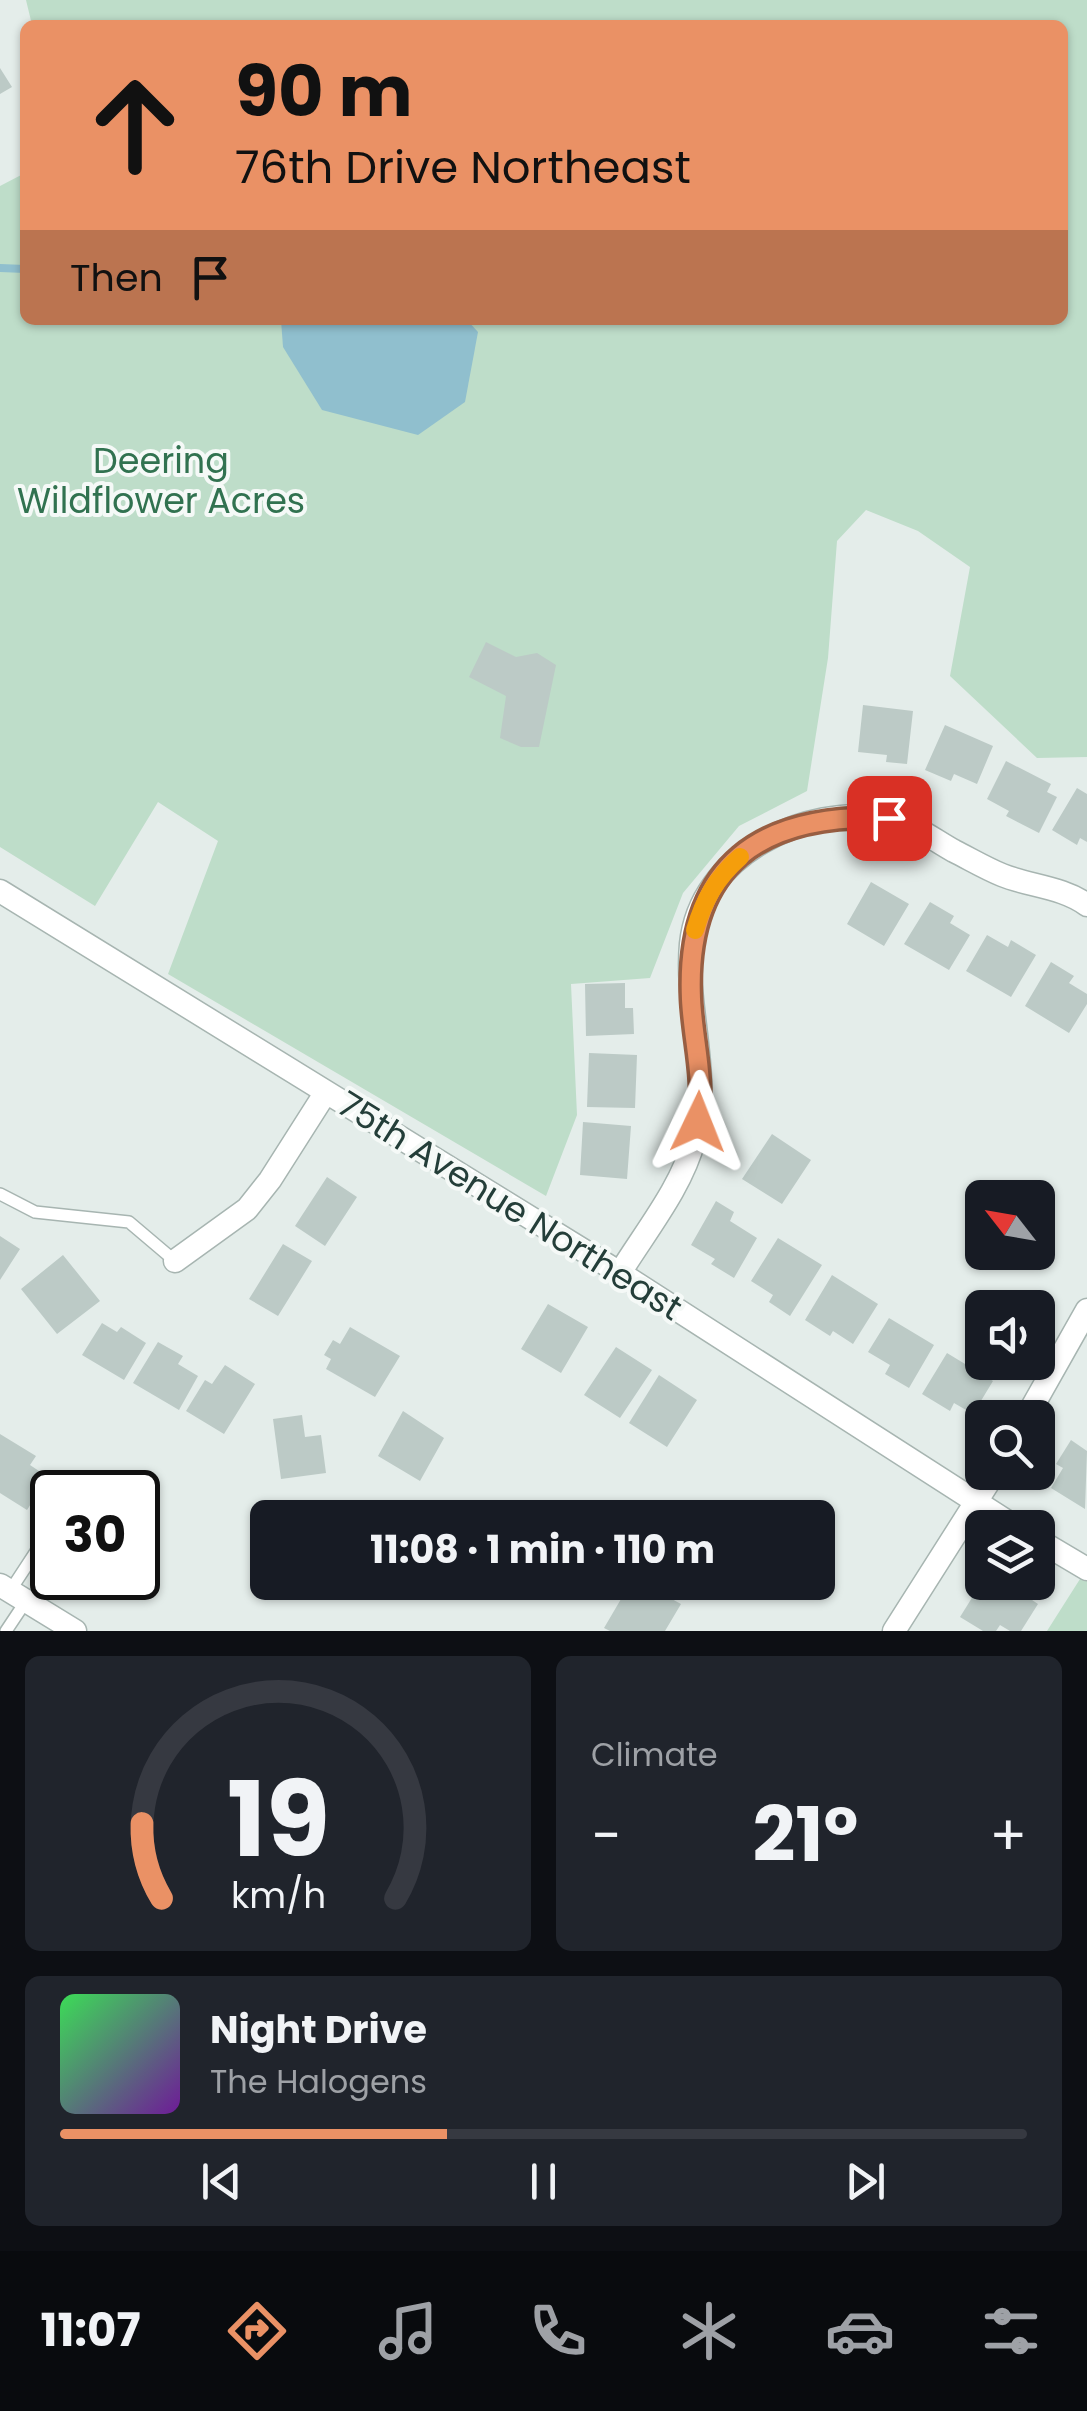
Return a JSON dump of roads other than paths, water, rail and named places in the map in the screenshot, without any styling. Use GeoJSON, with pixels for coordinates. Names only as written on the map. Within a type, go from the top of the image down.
{"type":"FeatureCollection","features":[{"type":"Feature","properties":{"kind":"street"},"geometry":{"type":"LineString","coordinates":[[620,1273],[673,1187],[694,1143],[702,1100],[691,1001],[691,941],[703,904],[721,874],[742,855],[776,833],[808,822],[846,816],[889,818],[1002,875],[1045,887],[1087,906]]}},
{"type":"Feature","properties":{"kind":"street","name":"75th Avenue Northeast"},"geometry":{"type":"LineString","coordinates":[[0,891],[620,1273],[987,1510]]}},
{"type":"Feature","properties":{"kind":"street"},"geometry":{"type":"LineString","coordinates":[[175,1260],[246,1209],[270,1180],[326,1092]]}},
{"type":"Feature","properties":{"kind":"street"},"geometry":{"type":"LineString","coordinates":[[1036,1400],[1087,1310]]}},
{"type":"Feature","properties":{"kind":"street"},"geometry":{"type":"LineString","coordinates":[[894,1631],[985,1490]]}},
{"type":"Feature","properties":{"kind":"street"},"geometry":{"type":"LineString","coordinates":[[1055,1550],[1087,1569]]}},
{"type":"Feature","properties":{"kind":"street"},"geometry":{"type":"LineString","coordinates":[[12,1593],[74,1631]]}},
{"type":"Feature","properties":{"kind":"lane"},"geometry":{"type":"LineString","coordinates":[[0,1194],[35,1212],[129,1222],[175,1260]]}},
{"type":"Feature","properties":{"kind":"lane"},"geometry":{"type":"LineString","coordinates":[[6,1631],[12,1593],[30,1563]]}},
{"type":"Feature","properties":{"kind":"water"},"geometry":{"type":"Polygon","coordinates":[[[281,325],[472,325],[478,332],[465,402],[418,435],[322,410],[283,347],[281,325]]]}},
{"type":"Feature","properties":{"kind":"waterway"},"geometry":{"type":"LineString","coordinates":[[0,268],[20,269]]}},
{"type":"Feature","properties":{"kind":"park label","name":"Deering Wildflower Acres"},"geometry":{"type":"Point","coordinates":[161,481]}}]}
